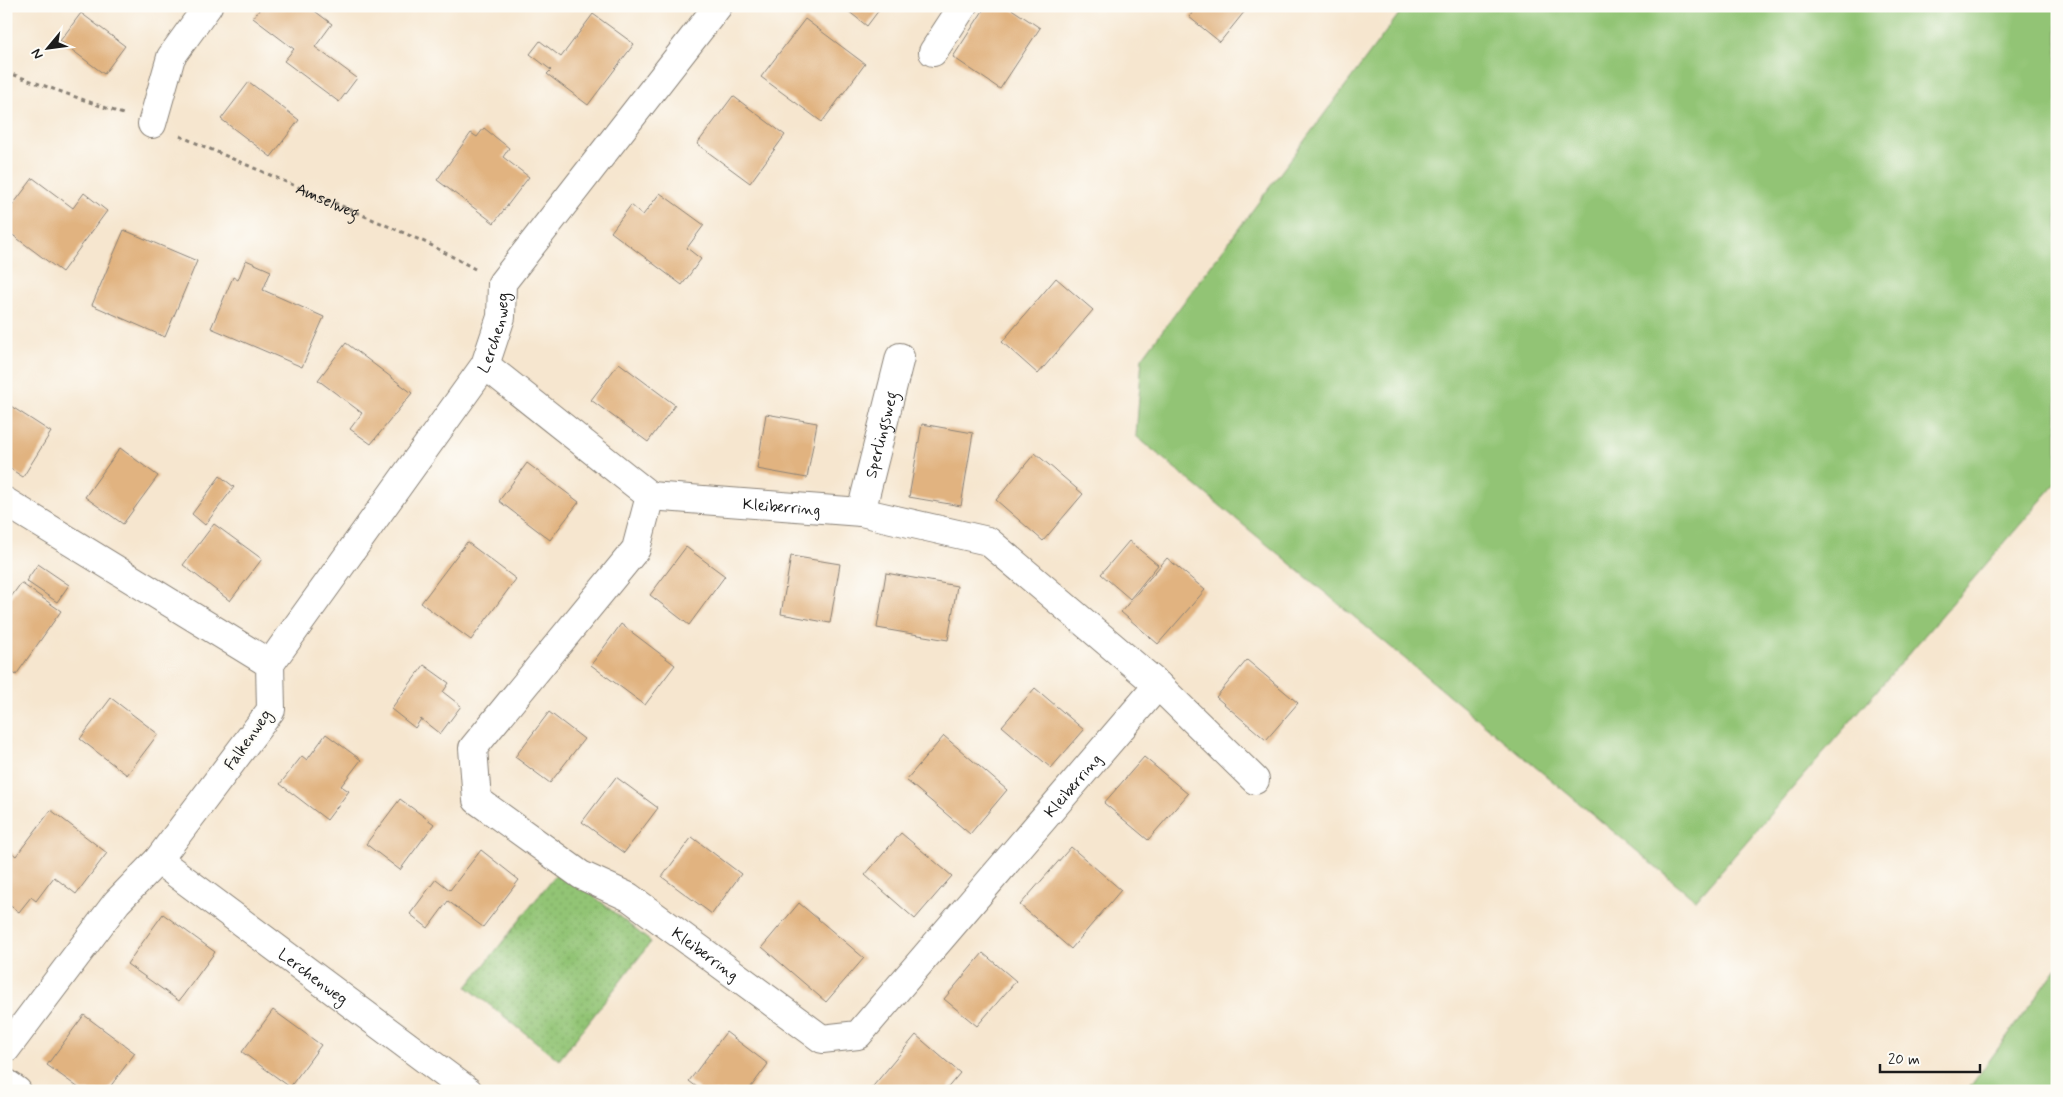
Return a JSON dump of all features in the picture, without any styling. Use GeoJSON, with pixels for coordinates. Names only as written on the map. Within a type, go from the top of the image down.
{"type":"FeatureCollection","features":[{"type":"Feature","properties":{"kind":"street"},"geometry":{"type":"LineString","coordinates":[[152,124],[171,57],[208,6]]}},
{"type":"Feature","properties":{"kind":"street","name":"Lerchenweg"},"geometry":{"type":"LineString","coordinates":[[270,664],[485,365],[501,317],[502,283],[718,6]]}},
{"type":"Feature","properties":{"kind":"street"},"geometry":{"type":"LineString","coordinates":[[933,52],[963,6]]}},
{"type":"Feature","properties":{"kind":"street","name":"Sperlingsweg"},"geometry":{"type":"LineString","coordinates":[[861,512],[900,357]]}},
{"type":"Feature","properties":{"kind":"street"},"geometry":{"type":"LineString","coordinates":[[485,365],[650,496]]}},
{"type":"Feature","properties":{"kind":"street","name":"Kleiberring"},"geometry":{"type":"LineString","coordinates":[[1158,685],[858,1035],[822,1039],[629,897],[581,875],[477,800],[473,748],[636,549],[650,496],[861,512],[988,541],[1158,685],[1255,780]]}},
{"type":"Feature","properties":{"kind":"street"},"geometry":{"type":"LineString","coordinates":[[6,502],[270,664]]}},
{"type":"Feature","properties":{"kind":"street","name":"Falkenweg"},"geometry":{"type":"LineString","coordinates":[[6,1049],[117,902],[158,860],[271,710],[270,664]]}},
{"type":"Feature","properties":{"kind":"street","name":"Lerchenweg"},"geometry":{"type":"LineString","coordinates":[[158,860],[468,1091]]}},
{"type":"Feature","properties":{"kind":"street"},"geometry":{"type":"LineString","coordinates":[[6,1083],[17,1091]]}},
{"type":"Feature","properties":{"kind":"path","name":"Amselweg"},"geometry":{"type":"LineString","coordinates":[[6,72],[152,124],[427,243],[502,283]]}},
{"type":"Feature","properties":{"kind":"green space"},"geometry":{"type":"Polygon","coordinates":[[[1405,6],[2057,6],[2057,482],[1696,900],[1136,436],[1142,358],[1405,6]]]}},
{"type":"Feature","properties":{"kind":"green space"},"geometry":{"type":"Polygon","coordinates":[[[560,869],[651,942],[559,1060],[467,987],[560,869]]]}},
{"type":"Feature","properties":{"kind":"green space"},"geometry":{"type":"Polygon","coordinates":[[[2057,968],[2057,1091],[1967,1091],[2057,968]]]}},
{"type":"Feature","properties":{"kind":"building"},"geometry":{"type":"Polygon","coordinates":[[[262,6],[308,6],[332,24],[315,47],[357,78],[339,102],[284,61],[294,49],[253,18],[262,6]]]}},
{"type":"Feature","properties":{"kind":"building"},"geometry":{"type":"Polygon","coordinates":[[[842,6],[882,6],[867,26],[842,6]]]}},
{"type":"Feature","properties":{"kind":"building"},"geometry":{"type":"Polygon","coordinates":[[[986,6],[1007,6],[1040,28],[1000,89],[953,57],[986,6]]]}},
{"type":"Feature","properties":{"kind":"building"},"geometry":{"type":"Polygon","coordinates":[[[1198,6],[1249,6],[1220,42],[1189,17],[1198,6]]]}},
{"type":"Feature","properties":{"kind":"building"},"geometry":{"type":"Polygon","coordinates":[[[81,13],[125,46],[104,74],[60,41],[81,13]]]}},
{"type":"Feature","properties":{"kind":"building"},"geometry":{"type":"Polygon","coordinates":[[[593,14],[634,44],[588,105],[547,74],[551,70],[530,54],[540,41],[561,57],[593,14]]]}},
{"type":"Feature","properties":{"kind":"building"},"geometry":{"type":"Polygon","coordinates":[[[805,19],[865,64],[822,122],[761,77],[805,19]]]}},
{"type":"Feature","properties":{"kind":"building"},"geometry":{"type":"Polygon","coordinates":[[[249,82],[299,120],[271,157],[221,119],[249,82]]]}},
{"type":"Feature","properties":{"kind":"building"},"geometry":{"type":"Polygon","coordinates":[[[733,96],[785,135],[750,183],[697,144],[733,96]]]}},
{"type":"Feature","properties":{"kind":"building"},"geometry":{"type":"Polygon","coordinates":[[[484,128],[509,148],[503,157],[529,177],[494,223],[437,180],[471,133],[477,137],[484,128]]]}},
{"type":"Feature","properties":{"kind":"building"},"geometry":{"type":"Polygon","coordinates":[[[33,178],[73,208],[84,193],[107,211],[62,272],[6,230],[6,214],[33,178]]]}},
{"type":"Feature","properties":{"kind":"building"},"geometry":{"type":"Polygon","coordinates":[[[660,193],[704,225],[687,248],[701,259],[682,285],[611,232],[631,205],[643,215],[660,193]]]}},
{"type":"Feature","properties":{"kind":"building"},"geometry":{"type":"Polygon","coordinates":[[[124,230],[197,261],[165,337],[92,305],[124,230]]]}},
{"type":"Feature","properties":{"kind":"building"},"geometry":{"type":"Polygon","coordinates":[[[246,260],[271,271],[263,290],[324,317],[302,367],[211,328],[233,277],[238,280],[246,260]]]}},
{"type":"Feature","properties":{"kind":"building"},"geometry":{"type":"Polygon","coordinates":[[[1056,278],[1093,310],[1038,374],[1002,342],[1056,278]]]}},
{"type":"Feature","properties":{"kind":"building"},"geometry":{"type":"Polygon","coordinates":[[[346,343],[412,393],[371,444],[350,429],[362,413],[318,380],[346,343]]]}},
{"type":"Feature","properties":{"kind":"building"},"geometry":{"type":"Polygon","coordinates":[[[619,363],[675,405],[648,442],[591,400],[619,363]]]}},
{"type":"Feature","properties":{"kind":"building"},"geometry":{"type":"Polygon","coordinates":[[[6,403],[51,432],[23,477],[6,466],[6,403]]]}},
{"type":"Feature","properties":{"kind":"building"},"geometry":{"type":"Polygon","coordinates":[[[766,414],[817,423],[807,478],[757,469],[766,414]]]}},
{"type":"Feature","properties":{"kind":"building"},"geometry":{"type":"Polygon","coordinates":[[[922,424],[973,433],[961,506],[909,497],[922,424]]]}},
{"type":"Feature","properties":{"kind":"building"},"geometry":{"type":"Polygon","coordinates":[[[120,448],[158,476],[123,524],[85,497],[120,448]]]}},
{"type":"Feature","properties":{"kind":"building"},"geometry":{"type":"Polygon","coordinates":[[[1035,453],[1083,494],[1043,541],[996,500],[1035,453]]]}},
{"type":"Feature","properties":{"kind":"building"},"geometry":{"type":"Polygon","coordinates":[[[527,463],[579,502],[550,540],[499,501],[527,463]]]}},
{"type":"Feature","properties":{"kind":"building"},"geometry":{"type":"Polygon","coordinates":[[[220,476],[234,487],[205,525],[192,514],[220,476]]]}},
{"type":"Feature","properties":{"kind":"building"},"geometry":{"type":"Polygon","coordinates":[[[214,524],[262,559],[230,601],[183,565],[214,524]]]}},
{"type":"Feature","properties":{"kind":"building"},"geometry":{"type":"Polygon","coordinates":[[[1129,541],[1158,565],[1130,599],[1101,574],[1129,541]]]}},
{"type":"Feature","properties":{"kind":"building"},"geometry":{"type":"Polygon","coordinates":[[[467,542],[516,579],[471,640],[421,603],[467,542]]]}},
{"type":"Feature","properties":{"kind":"building"},"geometry":{"type":"Polygon","coordinates":[[[686,547],[725,576],[689,625],[650,595],[686,547]]]}},
{"type":"Feature","properties":{"kind":"building"},"geometry":{"type":"Polygon","coordinates":[[[791,556],[840,564],[830,623],[781,614],[791,556]]]}},
{"type":"Feature","properties":{"kind":"building"},"geometry":{"type":"Polygon","coordinates":[[[1167,558],[1205,590],[1158,644],[1121,612],[1167,558]]]}},
{"type":"Feature","properties":{"kind":"building"},"geometry":{"type":"Polygon","coordinates":[[[38,564],[69,585],[57,602],[26,581],[38,564]]]}},
{"type":"Feature","properties":{"kind":"building"},"geometry":{"type":"Polygon","coordinates":[[[886,573],[957,586],[948,640],[877,628],[886,573]]]}},
{"type":"Feature","properties":{"kind":"building"},"geometry":{"type":"Polygon","coordinates":[[[21,583],[61,611],[16,675],[6,667],[6,604],[21,583]]]}},
{"type":"Feature","properties":{"kind":"building"},"geometry":{"type":"Polygon","coordinates":[[[621,624],[675,665],[645,705],[591,665],[621,624]]]}},
{"type":"Feature","properties":{"kind":"building"},"geometry":{"type":"Polygon","coordinates":[[[1247,660],[1298,703],[1266,740],[1216,697],[1247,660]]]}},
{"type":"Feature","properties":{"kind":"building"},"geometry":{"type":"Polygon","coordinates":[[[424,665],[449,683],[443,692],[461,706],[440,734],[421,719],[415,728],[391,709],[424,665]]]}},
{"type":"Feature","properties":{"kind":"building"},"geometry":{"type":"Polygon","coordinates":[[[1035,688],[1084,730],[1051,768],[1002,726],[1035,688]]]}},
{"type":"Feature","properties":{"kind":"building"},"geometry":{"type":"Polygon","coordinates":[[[111,698],[158,734],[127,775],[80,739],[111,698]]]}},
{"type":"Feature","properties":{"kind":"building"},"geometry":{"type":"Polygon","coordinates":[[[549,712],[584,739],[550,783],[515,757],[549,712]]]}},
{"type":"Feature","properties":{"kind":"building"},"geometry":{"type":"Polygon","coordinates":[[[326,734],[361,760],[341,786],[349,791],[327,820],[280,784],[302,756],[307,760],[326,734]]]}},
{"type":"Feature","properties":{"kind":"building"},"geometry":{"type":"Polygon","coordinates":[[[944,736],[1007,790],[970,834],[906,780],[944,736]]]}},
{"type":"Feature","properties":{"kind":"building"},"geometry":{"type":"Polygon","coordinates":[[[1144,757],[1188,794],[1148,840],[1104,803],[1144,757]]]}},
{"type":"Feature","properties":{"kind":"building"},"geometry":{"type":"Polygon","coordinates":[[[616,777],[658,808],[624,853],[582,822],[616,777]]]}},
{"type":"Feature","properties":{"kind":"building"},"geometry":{"type":"Polygon","coordinates":[[[400,799],[434,824],[400,870],[366,844],[400,799]]]}},
{"type":"Feature","properties":{"kind":"building"},"geometry":{"type":"Polygon","coordinates":[[[51,810],[107,853],[76,894],[54,877],[36,901],[31,897],[19,912],[6,903],[6,848],[16,856],[51,810]]]}},
{"type":"Feature","properties":{"kind":"building"},"geometry":{"type":"Polygon","coordinates":[[[901,833],[952,876],[915,919],[865,875],[901,833]]]}},
{"type":"Feature","properties":{"kind":"building"},"geometry":{"type":"Polygon","coordinates":[[[692,837],[741,874],[712,914],[662,877],[692,837]]]}},
{"type":"Feature","properties":{"kind":"building"},"geometry":{"type":"Polygon","coordinates":[[[1071,847],[1121,890],[1071,949],[1020,905],[1071,847]]]}},
{"type":"Feature","properties":{"kind":"building"},"geometry":{"type":"Polygon","coordinates":[[[481,850],[519,880],[483,927],[448,901],[428,928],[410,914],[436,879],[450,890],[481,850]]]}},
{"type":"Feature","properties":{"kind":"building"},"geometry":{"type":"Polygon","coordinates":[[[799,903],[864,958],[826,1002],[762,947],[799,903]]]}},
{"type":"Feature","properties":{"kind":"building"},"geometry":{"type":"Polygon","coordinates":[[[163,914],[215,952],[179,1001],[127,964],[163,914]]]}},
{"type":"Feature","properties":{"kind":"building"},"geometry":{"type":"Polygon","coordinates":[[[983,953],[1016,981],[977,1026],[944,999],[983,953]]]}},
{"type":"Feature","properties":{"kind":"building"},"geometry":{"type":"Polygon","coordinates":[[[273,1010],[321,1045],[290,1087],[242,1052],[273,1010]]]}},
{"type":"Feature","properties":{"kind":"building"},"geometry":{"type":"Polygon","coordinates":[[[84,1015],[135,1053],[107,1091],[83,1091],[47,1065],[84,1015]]]}},
{"type":"Feature","properties":{"kind":"building"},"geometry":{"type":"Polygon","coordinates":[[[726,1032],[768,1064],[748,1091],[702,1091],[689,1081],[726,1032]]]}},
{"type":"Feature","properties":{"kind":"building"},"geometry":{"type":"Polygon","coordinates":[[[916,1035],[960,1073],[945,1091],[869,1091],[916,1035]]]}}]}
